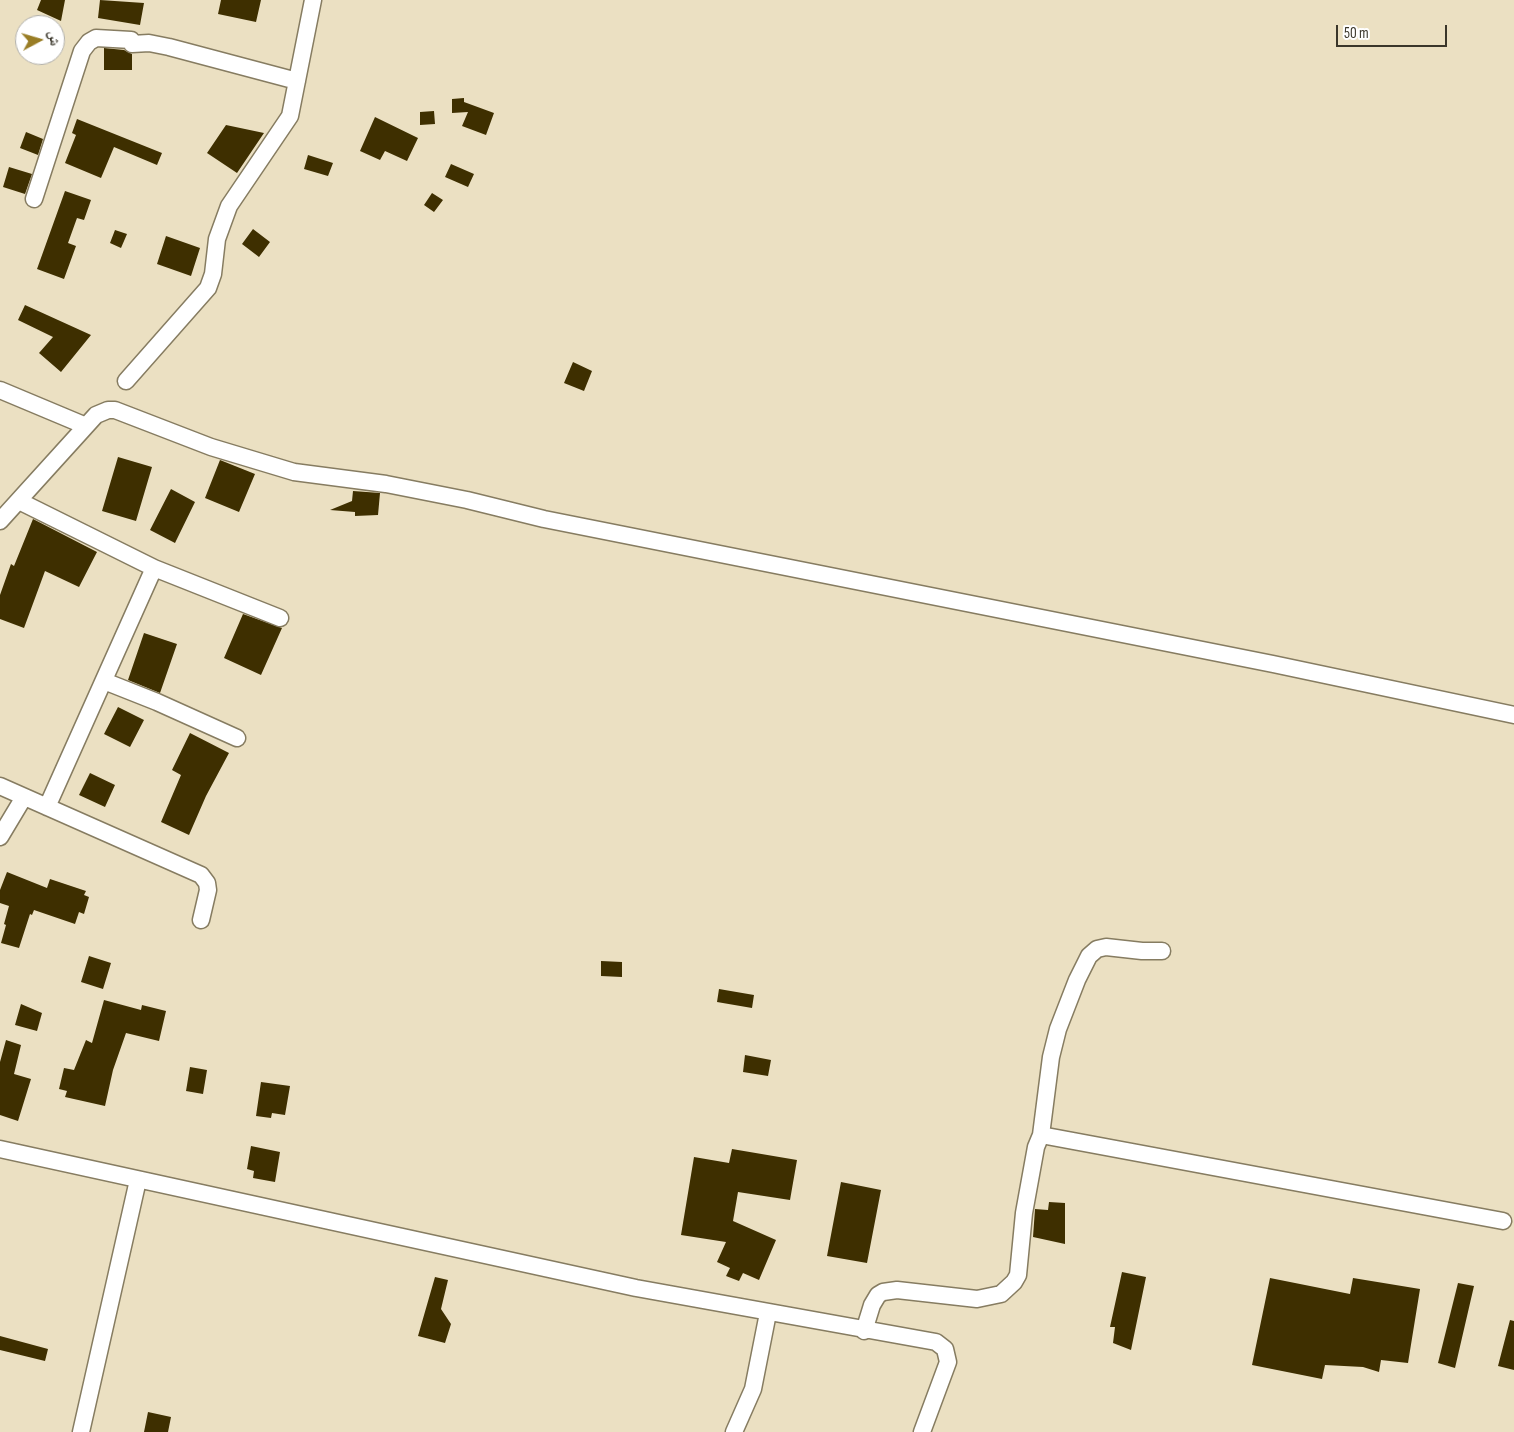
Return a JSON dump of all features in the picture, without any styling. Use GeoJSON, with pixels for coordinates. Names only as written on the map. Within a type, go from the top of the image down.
{"type":"FeatureCollection","features":[{"type":"Feature","properties":{"kind":"street"},"geometry":{"type":"LineString","coordinates":[[126,380],[208,288],[213,274],[217,239],[229,206],[261,156],[288,121],[313,0]]}},
{"type":"Feature","properties":{"kind":"street"},"geometry":{"type":"LineString","coordinates":[[34,199],[82,50],[89,42],[96,38],[130,40],[132,44],[150,43],[169,47],[297,81]]}},
{"type":"Feature","properties":{"kind":"street"},"geometry":{"type":"LineString","coordinates":[[0,390],[86,426]]}},
{"type":"Feature","properties":{"kind":"street"},"geometry":{"type":"LineString","coordinates":[[0,522],[86,426],[102,412],[115,410],[211,447],[294,472],[386,484],[449,496],[544,519],[1273,664],[1514,715]]}},
{"type":"Feature","properties":{"kind":"street"},"geometry":{"type":"LineString","coordinates":[[19,501],[154,568],[280,618]]}},
{"type":"Feature","properties":{"kind":"street"},"geometry":{"type":"LineString","coordinates":[[46,807],[154,568]]}},
{"type":"Feature","properties":{"kind":"street"},"geometry":{"type":"LineString","coordinates":[[104,681],[157,702],[237,738]]}},
{"type":"Feature","properties":{"kind":"street"},"geometry":{"type":"LineString","coordinates":[[0,786],[201,875],[207,883],[208,890],[201,920]]}},
{"type":"Feature","properties":{"kind":"street"},"geometry":{"type":"LineString","coordinates":[[0,837],[24,797]]}},
{"type":"Feature","properties":{"kind":"street"},"geometry":{"type":"LineString","coordinates":[[864,1330],[872,1305],[878,1295],[883,1292],[897,1290],[977,1299],[992,1297],[1009,1288],[1018,1275],[1024,1214],[1036,1147],[1041,1135],[1051,1057],[1065,1007],[1088,956],[1100,947],[1162,951]]}},
{"type":"Feature","properties":{"kind":"street"},"geometry":{"type":"LineString","coordinates":[[1041,1135],[1503,1221]]}},
{"type":"Feature","properties":{"kind":"street"},"geometry":{"type":"LineString","coordinates":[[0,1149],[636,1288],[936,1342],[944,1350],[948,1362],[922,1432]]}},
{"type":"Feature","properties":{"kind":"street"},"geometry":{"type":"LineString","coordinates":[[81,1432],[138,1180]]}},
{"type":"Feature","properties":{"kind":"street"},"geometry":{"type":"LineString","coordinates":[[734,1432],[753,1390],[768,1313]]}},
{"type":"Feature","properties":{"kind":"building"},"geometry":{"type":"Polygon","coordinates":[[[41,0],[65,0],[62,15],[48,15],[37,10],[41,0]]]}},
{"type":"Feature","properties":{"kind":"building"},"geometry":{"type":"Polygon","coordinates":[[[100,0],[144,3],[140,25],[98,18],[100,0]]]}},
{"type":"Feature","properties":{"kind":"building"},"geometry":{"type":"Polygon","coordinates":[[[221,0],[261,0],[256,22],[218,14],[221,0]]]}},
{"type":"Feature","properties":{"kind":"building"},"geometry":{"type":"Polygon","coordinates":[[[104,48],[124,50],[132,54],[132,70],[104,70],[104,48]]]}},
{"type":"Feature","properties":{"kind":"building"},"geometry":{"type":"Polygon","coordinates":[[[464,98],[464,102],[494,113],[486,135],[462,126],[468,112],[452,113],[452,99],[464,98]]]}},
{"type":"Feature","properties":{"kind":"building"},"geometry":{"type":"Polygon","coordinates":[[[434,111],[435,124],[420,125],[420,112],[434,111]]]}},
{"type":"Feature","properties":{"kind":"building"},"geometry":{"type":"Polygon","coordinates":[[[375,117],[418,138],[407,161],[385,151],[380,160],[360,151],[375,117]]]}},
{"type":"Feature","properties":{"kind":"building"},"geometry":{"type":"Polygon","coordinates":[[[77,119],[162,153],[157,165],[114,147],[101,178],[65,163],[76,135],[72,133],[77,119]]]}},
{"type":"Feature","properties":{"kind":"building"},"geometry":{"type":"Polygon","coordinates":[[[226,125],[264,133],[237,173],[207,153],[226,125]]]}},
{"type":"Feature","properties":{"kind":"building"},"geometry":{"type":"Polygon","coordinates":[[[26,132],[43,139],[38,155],[20,148],[26,132]]]}},
{"type":"Feature","properties":{"kind":"building"},"geometry":{"type":"Polygon","coordinates":[[[308,155],[333,163],[328,176],[304,169],[308,155]]]}},
{"type":"Feature","properties":{"kind":"building"},"geometry":{"type":"Polygon","coordinates":[[[451,164],[474,174],[468,187],[445,177],[451,164]]]}},
{"type":"Feature","properties":{"kind":"building"},"geometry":{"type":"Polygon","coordinates":[[[9,167],[32,174],[25,194],[3,187],[9,167]]]}},
{"type":"Feature","properties":{"kind":"building"},"geometry":{"type":"Polygon","coordinates":[[[65,191],[91,200],[84,220],[77,218],[68,243],[76,246],[64,279],[37,269],[65,191]]]}},
{"type":"Feature","properties":{"kind":"building"},"geometry":{"type":"Polygon","coordinates":[[[432,193],[443,200],[434,212],[424,205],[432,193]]]}},
{"type":"Feature","properties":{"kind":"building"},"geometry":{"type":"Polygon","coordinates":[[[253,229],[270,242],[259,257],[242,244],[253,229]]]}},
{"type":"Feature","properties":{"kind":"building"},"geometry":{"type":"Polygon","coordinates":[[[115,230],[127,234],[121,248],[110,243],[115,230]]]}},
{"type":"Feature","properties":{"kind":"building"},"geometry":{"type":"Polygon","coordinates":[[[166,236],[200,248],[191,276],[157,264],[166,236]]]}},
{"type":"Feature","properties":{"kind":"building"},"geometry":{"type":"Polygon","coordinates":[[[25,305],[91,335],[61,372],[39,353],[53,337],[18,320],[25,305]]]}},
{"type":"Feature","properties":{"kind":"building"},"geometry":{"type":"Polygon","coordinates":[[[573,362],[592,371],[584,391],[564,383],[573,362]]]}},
{"type":"Feature","properties":{"kind":"building"},"geometry":{"type":"Polygon","coordinates":[[[118,457],[152,467],[136,521],[102,511],[118,457]]]}},
{"type":"Feature","properties":{"kind":"building"},"geometry":{"type":"Polygon","coordinates":[[[220,460],[255,474],[239,512],[205,498],[220,460]]]}},
{"type":"Feature","properties":{"kind":"building"},"geometry":{"type":"Polygon","coordinates":[[[171,489],[195,502],[175,543],[150,530],[171,489]]]}},
{"type":"Feature","properties":{"kind":"building"},"geometry":{"type":"Polygon","coordinates":[[[353,491],[380,493],[378,515],[355,516],[355,512],[330,510],[352,501],[353,491]]]}},
{"type":"Feature","properties":{"kind":"building"},"geometry":{"type":"Polygon","coordinates":[[[33,519],[97,552],[79,587],[45,571],[24,628],[0,619],[0,595],[11,564],[14,566],[33,519]]]}},
{"type":"Feature","properties":{"kind":"building"},"geometry":{"type":"Polygon","coordinates":[[[243,614],[282,628],[261,675],[224,658],[243,614]]]}},
{"type":"Feature","properties":{"kind":"building"},"geometry":{"type":"Polygon","coordinates":[[[144,633],[177,644],[160,693],[128,680],[144,633]]]}},
{"type":"Feature","properties":{"kind":"building"},"geometry":{"type":"Polygon","coordinates":[[[118,707],[144,720],[130,747],[104,734],[118,707]]]}},
{"type":"Feature","properties":{"kind":"building"},"geometry":{"type":"Polygon","coordinates":[[[190,733],[229,753],[206,796],[189,835],[161,822],[181,775],[172,770],[190,733]]]}},
{"type":"Feature","properties":{"kind":"building"},"geometry":{"type":"Polygon","coordinates":[[[90,773],[115,785],[105,807],[79,795],[90,773]]]}},
{"type":"Feature","properties":{"kind":"building"},"geometry":{"type":"Polygon","coordinates":[[[7,872],[47,888],[50,879],[86,891],[84,895],[89,897],[84,914],[79,912],[75,924],[34,910],[32,915],[30,914],[19,948],[1,943],[9,906],[0,903],[0,890],[7,872]]]}},
{"type":"Feature","properties":{"kind":"building"},"geometry":{"type":"Polygon","coordinates":[[[89,956],[111,963],[103,989],[81,982],[89,956]]]}},
{"type":"Feature","properties":{"kind":"building"},"geometry":{"type":"Polygon","coordinates":[[[601,961],[622,962],[622,977],[601,976],[601,961]]]}},
{"type":"Feature","properties":{"kind":"building"},"geometry":{"type":"Polygon","coordinates":[[[719,989],[754,995],[752,1008],[717,1002],[719,989]]]}},
{"type":"Feature","properties":{"kind":"building"},"geometry":{"type":"Polygon","coordinates":[[[104,1000],[141,1010],[142,1005],[166,1011],[159,1041],[126,1033],[113,1070],[105,1106],[65,1097],[67,1091],[59,1089],[64,1068],[74,1070],[86,1040],[92,1043],[104,1000]]]}},
{"type":"Feature","properties":{"kind":"building"},"geometry":{"type":"Polygon","coordinates":[[[21,1004],[42,1013],[37,1031],[15,1025],[21,1004]]]}},
{"type":"Feature","properties":{"kind":"building"},"geometry":{"type":"Polygon","coordinates":[[[6,1040],[21,1045],[14,1074],[31,1079],[18,1121],[0,1115],[0,1062],[6,1040]]]}},
{"type":"Feature","properties":{"kind":"building"},"geometry":{"type":"Polygon","coordinates":[[[745,1055],[771,1060],[768,1076],[743,1072],[745,1055]]]}},
{"type":"Feature","properties":{"kind":"building"},"geometry":{"type":"Polygon","coordinates":[[[190,1067],[207,1070],[203,1094],[186,1091],[190,1067]]]}},
{"type":"Feature","properties":{"kind":"building"},"geometry":{"type":"Polygon","coordinates":[[[261,1082],[290,1086],[285,1115],[272,1113],[271,1118],[256,1116],[261,1082]]]}},
{"type":"Feature","properties":{"kind":"building"},"geometry":{"type":"Polygon","coordinates":[[[251,1146],[280,1152],[275,1182],[253,1178],[254,1171],[247,1169],[251,1146]]]}},
{"type":"Feature","properties":{"kind":"building"},"geometry":{"type":"Polygon","coordinates":[[[732,1149],[797,1160],[790,1200],[738,1192],[733,1221],[776,1240],[759,1280],[743,1273],[739,1281],[726,1276],[730,1268],[717,1262],[726,1242],[681,1235],[694,1157],[729,1163],[732,1149]]]}},
{"type":"Feature","properties":{"kind":"building"},"geometry":{"type":"Polygon","coordinates":[[[841,1182],[881,1190],[867,1263],[827,1256],[841,1182]]]}},
{"type":"Feature","properties":{"kind":"building"},"geometry":{"type":"Polygon","coordinates":[[[1049,1202],[1065,1203],[1065,1244],[1033,1237],[1035,1209],[1048,1210],[1049,1202]]]}},
{"type":"Feature","properties":{"kind":"building"},"geometry":{"type":"Polygon","coordinates":[[[1122,1272],[1146,1277],[1131,1350],[1113,1343],[1115,1327],[1110,1327],[1122,1272]]]}},
{"type":"Feature","properties":{"kind":"building"},"geometry":{"type":"Polygon","coordinates":[[[435,1277],[448,1280],[441,1309],[451,1324],[445,1343],[418,1336],[435,1277]]]}},
{"type":"Feature","properties":{"kind":"building"},"geometry":{"type":"Polygon","coordinates":[[[1270,1278],[1350,1294],[1353,1278],[1420,1289],[1408,1363],[1381,1360],[1379,1372],[1363,1367],[1325,1365],[1322,1379],[1252,1365],[1270,1278]]]}},
{"type":"Feature","properties":{"kind":"building"},"geometry":{"type":"Polygon","coordinates":[[[1458,1283],[1474,1286],[1455,1368],[1438,1363],[1458,1283]]]}},
{"type":"Feature","properties":{"kind":"building"},"geometry":{"type":"Polygon","coordinates":[[[1510,1320],[1514,1321],[1514,1370],[1498,1366],[1510,1320]]]}},
{"type":"Feature","properties":{"kind":"building"},"geometry":{"type":"Polygon","coordinates":[[[0,1336],[48,1349],[45,1361],[0,1350],[0,1336]]]}},
{"type":"Feature","properties":{"kind":"building"},"geometry":{"type":"Polygon","coordinates":[[[148,1412],[171,1417],[168,1432],[144,1432],[148,1412]]]}}]}
